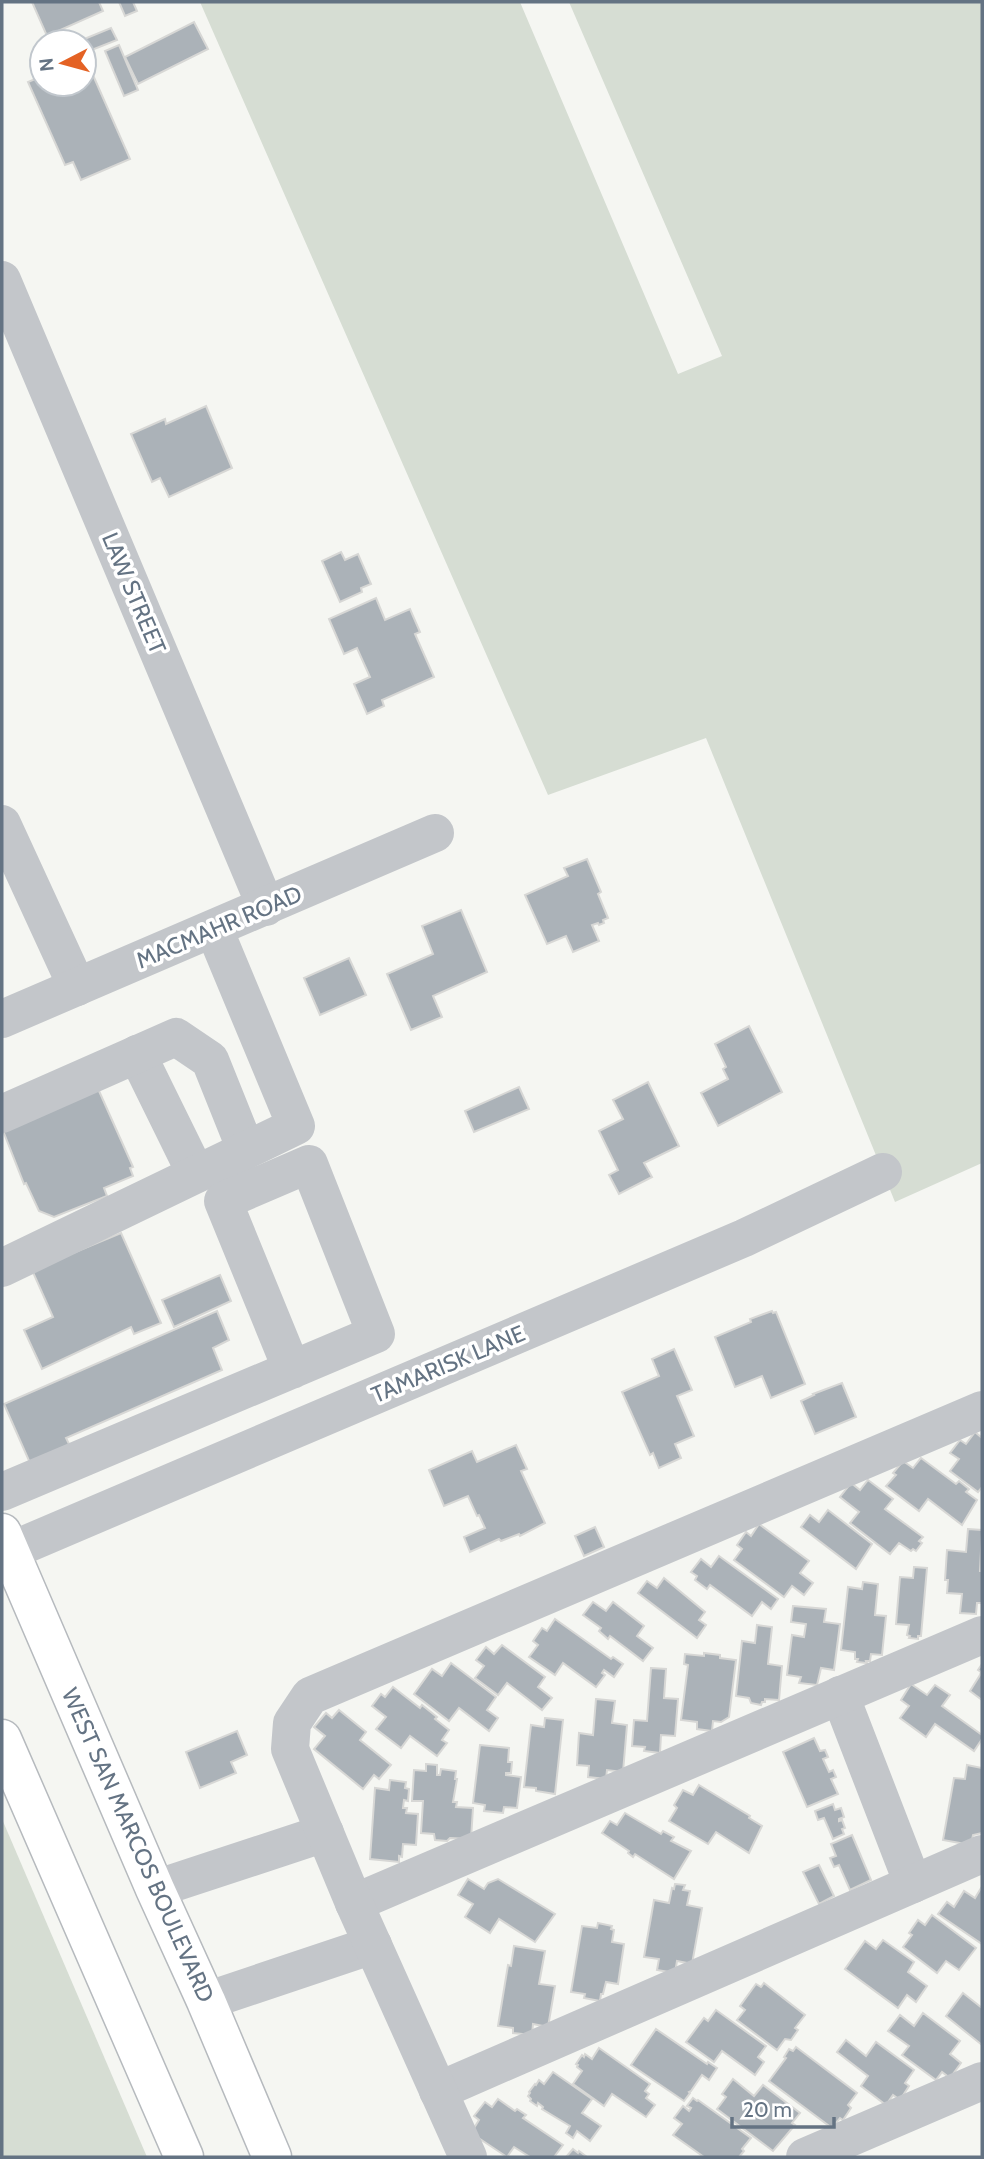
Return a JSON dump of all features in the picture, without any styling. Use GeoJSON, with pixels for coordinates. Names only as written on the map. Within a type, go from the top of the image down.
{"type":"FeatureCollection","features":[{"type":"Feature","properties":{"kind":"main road","name":"WEST SAN MARCOS BOULEVARD"},"geometry":{"type":"LineString","coordinates":[[6,1542],[272,2157]]}},
{"type":"Feature","properties":{"kind":"main road"},"geometry":{"type":"LineString","coordinates":[[2,1739],[184,2157]]}},
{"type":"Feature","properties":{"kind":"street","name":"LAW STREET"},"geometry":{"type":"LineString","coordinates":[[2,280],[266,907]]}},
{"type":"Feature","properties":{"kind":"street"},"geometry":{"type":"LineString","coordinates":[[2,824],[12,870],[77,987]]}},
{"type":"Feature","properties":{"kind":"street","name":"MACMAHR ROAD"},"geometry":{"type":"LineString","coordinates":[[2,1019],[435,834]]}},
{"type":"Feature","properties":{"kind":"street"},"geometry":{"type":"LineString","coordinates":[[3,1264],[296,1126],[214,929]]}},
{"type":"Feature","properties":{"kind":"street"},"geometry":{"type":"LineString","coordinates":[[2,1114],[176,1037],[210,1060],[246,1150]]}},
{"type":"Feature","properties":{"kind":"street"},"geometry":{"type":"LineString","coordinates":[[137,1054],[196,1174]]}},
{"type":"Feature","properties":{"kind":"street"},"geometry":{"type":"LineString","coordinates":[[2,1492],[292,1370],[376,1334],[309,1164],[223,1200],[292,1370]]}},
{"type":"Feature","properties":{"kind":"street","name":"TAMARISK LANE"},"geometry":{"type":"LineString","coordinates":[[6,1542],[744,1238],[883,1172]]}},
{"type":"Feature","properties":{"kind":"street"},"geometry":{"type":"LineString","coordinates":[[467,2157],[354,1903],[290,1749],[292,1723],[310,1696],[982,1410]]}},
{"type":"Feature","properties":{"kind":"street"},"geometry":{"type":"LineString","coordinates":[[354,1903],[982,1634]]}},
{"type":"Feature","properties":{"kind":"street"},"geometry":{"type":"LineString","coordinates":[[841,1695],[913,1884]]}},
{"type":"Feature","properties":{"kind":"street"},"geometry":{"type":"LineString","coordinates":[[155,1889],[325,1833]]}},
{"type":"Feature","properties":{"kind":"street"},"geometry":{"type":"LineString","coordinates":[[438,2091],[982,1854]]}},
{"type":"Feature","properties":{"kind":"street"},"geometry":{"type":"LineString","coordinates":[[206,2001],[373,1945]]}},
{"type":"Feature","properties":{"kind":"street"},"geometry":{"type":"LineString","coordinates":[[805,2157],[982,2081]]}},
{"type":"Feature","properties":{"kind":"shaded area"},"geometry":{"type":"Polygon","coordinates":[[[200,2],[520,2],[678,374],[722,356],[569,2],[982,2],[982,1163],[895,1202],[706,738],[548,795],[200,2]]]}},
{"type":"Feature","properties":{"kind":"shaded area"},"geometry":{"type":"Polygon","coordinates":[[[2,1819],[147,2157],[2,2157],[2,1819]]]}},
{"type":"Feature","properties":{"kind":"building"},"geometry":{"type":"Polygon","coordinates":[[[32,2],[99,2],[103,11],[65,28],[43,28],[32,2]]]}},
{"type":"Feature","properties":{"kind":"building"},"geometry":{"type":"Polygon","coordinates":[[[119,2],[133,2],[137,11],[125,16],[119,2]]]}},
{"type":"Feature","properties":{"kind":"building"},"geometry":{"type":"Polygon","coordinates":[[[194,22],[208,49],[138,84],[125,57],[194,22]]]}},
{"type":"Feature","properties":{"kind":"building"},"geometry":{"type":"Polygon","coordinates":[[[111,28],[117,40],[98,47],[98,33],[111,28]]]}},
{"type":"Feature","properties":{"kind":"building"},"geometry":{"type":"Polygon","coordinates":[[[119,45],[138,90],[124,96],[105,51],[119,45]]]}},
{"type":"Feature","properties":{"kind":"building"},"geometry":{"type":"Polygon","coordinates":[[[98,86],[130,159],[81,180],[73,162],[65,165],[35,98],[98,98],[98,86]]]}},
{"type":"Feature","properties":{"kind":"building"},"geometry":{"type":"Polygon","coordinates":[[[206,406],[232,468],[169,497],[160,478],[152,482],[131,434],[165,419],[166,424],[206,406]]]}},
{"type":"Feature","properties":{"kind":"building"},"geometry":{"type":"Polygon","coordinates":[[[341,552],[345,560],[358,554],[371,584],[361,588],[362,592],[340,602],[322,561],[341,552]]]}},
{"type":"Feature","properties":{"kind":"building"},"geometry":{"type":"Polygon","coordinates":[[[376,598],[385,620],[410,609],[420,632],[415,634],[434,677],[382,700],[384,706],[367,714],[354,684],[370,677],[357,648],[344,654],[329,619],[376,598]]]}},
{"type":"Feature","properties":{"kind":"building"},"geometry":{"type":"Polygon","coordinates":[[[587,859],[601,892],[598,894],[608,918],[603,920],[604,923],[592,925],[599,941],[573,952],[566,936],[547,944],[525,895],[568,876],[564,868],[587,859]]]}},
{"type":"Feature","properties":{"kind":"building"},"geometry":{"type":"Polygon","coordinates":[[[461,910],[487,972],[433,996],[442,1017],[411,1030],[387,974],[433,954],[422,926],[461,910]]]}},
{"type":"Feature","properties":{"kind":"building"},"geometry":{"type":"Polygon","coordinates":[[[349,958],[366,995],[320,1015],[304,978],[349,958]]]}},
{"type":"Feature","properties":{"kind":"building"},"geometry":{"type":"Polygon","coordinates":[[[749,1026],[782,1092],[718,1126],[701,1093],[728,1079],[723,1069],[726,1067],[715,1044],[749,1026]]]}},
{"type":"Feature","properties":{"kind":"building"},"geometry":{"type":"Polygon","coordinates":[[[95,1082],[133,1167],[130,1168],[133,1176],[104,1188],[107,1196],[54,1217],[39,1211],[26,1183],[24,1184],[2,1128],[95,1082]]]}},
{"type":"Feature","properties":{"kind":"building"},"geometry":{"type":"Polygon","coordinates":[[[648,1082],[679,1146],[644,1163],[652,1177],[619,1194],[609,1175],[618,1170],[599,1131],[623,1119],[613,1100],[648,1082]]]}},
{"type":"Feature","properties":{"kind":"building"},"geometry":{"type":"Polygon","coordinates":[[[519,1087],[529,1109],[474,1132],[465,1111],[519,1087]]]}},
{"type":"Feature","properties":{"kind":"building"},"geometry":{"type":"Polygon","coordinates":[[[121,1233],[161,1323],[134,1334],[131,1327],[42,1369],[24,1330],[53,1317],[32,1270],[121,1233]]]}},
{"type":"Feature","properties":{"kind":"building"},"geometry":{"type":"Polygon","coordinates":[[[220,1275],[231,1301],[174,1327],[162,1300],[220,1275]]]}},
{"type":"Feature","properties":{"kind":"building"},"geometry":{"type":"Polygon","coordinates":[[[217,1311],[229,1340],[213,1348],[222,1370],[66,1438],[70,1446],[30,1463],[4,1404],[217,1311]]]}},
{"type":"Feature","properties":{"kind":"building"},"geometry":{"type":"Polygon","coordinates":[[[772,1311],[776,1312],[805,1384],[771,1398],[762,1376],[735,1387],[715,1337],[772,1311]]]}},
{"type":"Feature","properties":{"kind":"building"},"geometry":{"type":"Polygon","coordinates":[[[674,1349],[692,1390],[677,1396],[694,1436],[675,1444],[681,1458],[659,1468],[653,1453],[650,1455],[622,1392],[659,1376],[652,1359],[674,1349]]]}},
{"type":"Feature","properties":{"kind":"building"},"geometry":{"type":"Polygon","coordinates":[[[842,1383],[856,1417],[815,1434],[801,1401],[842,1383]]]}},
{"type":"Feature","properties":{"kind":"building"},"geometry":{"type":"Polygon","coordinates":[[[975,1432],[982,1438],[982,1487],[978,1492],[950,1471],[959,1459],[950,1453],[960,1440],[966,1444],[975,1432]]]}},
{"type":"Feature","properties":{"kind":"building"},"geometry":{"type":"Polygon","coordinates":[[[516,1445],[527,1469],[521,1471],[545,1523],[520,1536],[519,1534],[501,1541],[499,1539],[470,1552],[464,1537],[485,1528],[479,1515],[477,1516],[468,1496],[444,1506],[429,1470],[472,1451],[477,1462],[516,1445]]]}},
{"type":"Feature","properties":{"kind":"building"},"geometry":{"type":"Polygon","coordinates":[[[921,1458],[956,1484],[959,1481],[969,1489],[966,1492],[977,1500],[962,1525],[928,1499],[919,1511],[886,1486],[903,1461],[913,1468],[921,1458]]]}},
{"type":"Feature","properties":{"kind":"building"},"geometry":{"type":"Polygon","coordinates":[[[868,1480],[893,1499],[885,1509],[923,1537],[916,1551],[911,1551],[899,1543],[890,1554],[850,1523],[859,1512],[840,1497],[851,1483],[860,1490],[868,1480]]]}},
{"type":"Feature","properties":{"kind":"building"},"geometry":{"type":"Polygon","coordinates":[[[828,1510],[872,1544],[856,1569],[801,1527],[810,1515],[819,1522],[828,1510]]]}},
{"type":"Feature","properties":{"kind":"building"},"geometry":{"type":"Polygon","coordinates":[[[759,1524],[809,1561],[800,1573],[813,1583],[804,1595],[792,1586],[784,1597],[734,1560],[742,1549],[737,1545],[746,1532],[751,1536],[759,1524]]]}},
{"type":"Feature","properties":{"kind":"building"},"geometry":{"type":"Polygon","coordinates":[[[595,1527],[604,1547],[584,1556],[575,1536],[595,1527]]]}},
{"type":"Feature","properties":{"kind":"building"},"geometry":{"type":"Polygon","coordinates":[[[968,1529],[982,1530],[982,1603],[977,1603],[976,1614],[960,1613],[962,1594],[947,1593],[948,1580],[945,1580],[947,1550],[966,1552],[968,1529]]]}},
{"type":"Feature","properties":{"kind":"building"},"geometry":{"type":"Polygon","coordinates":[[[719,1556],[778,1599],[771,1609],[762,1602],[752,1616],[710,1585],[707,1589],[695,1580],[697,1576],[691,1572],[701,1559],[711,1567],[719,1556]]]}},
{"type":"Feature","properties":{"kind":"building"},"geometry":{"type":"Polygon","coordinates":[[[914,1567],[927,1568],[921,1636],[918,1636],[918,1639],[909,1638],[907,1635],[909,1625],[896,1624],[900,1577],[913,1578],[914,1567]]]}},
{"type":"Feature","properties":{"kind":"building"},"geometry":{"type":"Polygon","coordinates":[[[664,1578],[705,1612],[699,1620],[706,1625],[697,1638],[638,1593],[647,1581],[657,1588],[664,1578]]]}},
{"type":"Feature","properties":{"kind":"building"},"geometry":{"type":"Polygon","coordinates":[[[863,1582],[878,1584],[875,1615],[886,1616],[882,1655],[871,1654],[867,1663],[857,1662],[855,1652],[841,1650],[848,1587],[862,1589],[863,1582]]]}},
{"type":"Feature","properties":{"kind":"building"},"geometry":{"type":"Polygon","coordinates":[[[593,1602],[606,1611],[613,1602],[644,1626],[637,1636],[653,1648],[643,1661],[610,1636],[608,1639],[599,1631],[601,1628],[583,1615],[593,1602]]]}},
{"type":"Feature","properties":{"kind":"building"},"geometry":{"type":"Polygon","coordinates":[[[793,1606],[826,1609],[824,1622],[840,1624],[834,1670],[821,1668],[817,1685],[799,1683],[801,1677],[787,1675],[792,1635],[804,1637],[806,1624],[791,1622],[793,1606]]]}},
{"type":"Feature","properties":{"kind":"building"},"geometry":{"type":"Polygon","coordinates":[[[555,1619],[611,1659],[613,1657],[623,1664],[614,1677],[604,1670],[602,1673],[605,1675],[596,1687],[563,1663],[555,1675],[529,1657],[538,1645],[533,1641],[542,1628],[547,1631],[555,1619]]]}},
{"type":"Feature","properties":{"kind":"building"},"geometry":{"type":"Polygon","coordinates":[[[757,1625],[772,1627],[768,1664],[782,1666],[779,1700],[765,1699],[761,1705],[751,1703],[749,1698],[736,1696],[742,1641],[755,1643],[757,1625]]]}},
{"type":"Feature","properties":{"kind":"building"},"geometry":{"type":"Polygon","coordinates":[[[502,1645],[545,1677],[538,1687],[552,1698],[542,1710],[507,1683],[498,1695],[475,1678],[484,1666],[476,1660],[486,1647],[494,1654],[502,1645]]]}},
{"type":"Feature","properties":{"kind":"building"},"geometry":{"type":"Polygon","coordinates":[[[704,1653],[736,1660],[729,1717],[721,1722],[713,1721],[712,1731],[697,1729],[697,1722],[681,1720],[688,1665],[684,1664],[685,1654],[704,1656],[704,1653]]]}},
{"type":"Feature","properties":{"kind":"building"},"geometry":{"type":"Polygon","coordinates":[[[451,1663],[496,1697],[487,1710],[498,1718],[489,1731],[459,1708],[449,1721],[414,1694],[432,1669],[442,1676],[451,1663]]]}},
{"type":"Feature","properties":{"kind":"building"},"geometry":{"type":"Polygon","coordinates":[[[982,1664],[982,1700],[970,1691],[980,1675],[978,1670],[982,1664]]]}},
{"type":"Feature","properties":{"kind":"building"},"geometry":{"type":"Polygon","coordinates":[[[651,1668],[666,1669],[664,1698],[678,1699],[675,1736],[661,1735],[660,1753],[644,1751],[645,1747],[632,1746],[634,1720],[647,1721],[651,1668]]]}},
{"type":"Feature","properties":{"kind":"building"},"geometry":{"type":"Polygon","coordinates":[[[911,1684],[927,1695],[935,1685],[950,1695],[942,1706],[982,1735],[974,1751],[935,1724],[926,1737],[900,1718],[909,1706],[901,1700],[911,1684]]]}},
{"type":"Feature","properties":{"kind":"building"},"geometry":{"type":"Polygon","coordinates":[[[393,1687],[420,1708],[422,1705],[449,1730],[442,1740],[447,1743],[437,1756],[410,1736],[401,1748],[376,1729],[386,1717],[372,1706],[381,1694],[385,1697],[393,1687]]]}},
{"type":"Feature","properties":{"kind":"building"},"geometry":{"type":"Polygon","coordinates":[[[596,1699],[615,1701],[612,1723],[627,1725],[623,1772],[607,1770],[606,1779],[588,1777],[589,1766],[577,1765],[579,1733],[593,1735],[596,1699]]]}},
{"type":"Feature","properties":{"kind":"building"},"geometry":{"type":"Polygon","coordinates":[[[339,1710],[366,1732],[360,1740],[391,1765],[379,1779],[374,1775],[363,1789],[314,1749],[325,1736],[314,1727],[326,1713],[332,1718],[339,1710]]]}},
{"type":"Feature","properties":{"kind":"building"},"geometry":{"type":"Polygon","coordinates":[[[545,1718],[563,1720],[555,1794],[524,1787],[531,1725],[544,1727],[545,1718]]]}},
{"type":"Feature","properties":{"kind":"building"},"geometry":{"type":"Polygon","coordinates":[[[237,1731],[247,1755],[231,1762],[236,1773],[200,1788],[186,1752],[237,1731]]]}},
{"type":"Feature","properties":{"kind":"building"},"geometry":{"type":"Polygon","coordinates":[[[814,1738],[820,1751],[825,1750],[828,1757],[823,1759],[829,1772],[833,1770],[836,1777],[831,1779],[838,1794],[807,1807],[783,1752],[814,1738]]]}},
{"type":"Feature","properties":{"kind":"building"},"geometry":{"type":"Polygon","coordinates":[[[480,1745],[509,1748],[508,1762],[512,1762],[511,1773],[506,1775],[521,1777],[517,1808],[504,1807],[503,1813],[484,1811],[485,1805],[473,1803],[480,1745]]]}},
{"type":"Feature","properties":{"kind":"building"},"geometry":{"type":"Polygon","coordinates":[[[426,1764],[437,1765],[437,1775],[440,1775],[441,1769],[456,1771],[453,1802],[457,1802],[456,1807],[473,1808],[471,1839],[435,1840],[434,1834],[421,1833],[423,1801],[412,1801],[414,1770],[426,1771],[426,1764]]]}},
{"type":"Feature","properties":{"kind":"building"},"geometry":{"type":"Polygon","coordinates":[[[967,1765],[982,1768],[982,1833],[973,1835],[971,1845],[943,1840],[954,1778],[965,1779],[967,1765]]]}},
{"type":"Feature","properties":{"kind":"building"},"geometry":{"type":"Polygon","coordinates":[[[390,1780],[406,1782],[405,1788],[409,1789],[408,1801],[404,1800],[403,1808],[407,1808],[406,1813],[418,1814],[416,1845],[403,1844],[399,1862],[370,1859],[375,1788],[389,1790],[390,1780]]]}},
{"type":"Feature","properties":{"kind":"building"},"geometry":{"type":"Polygon","coordinates":[[[699,1785],[762,1826],[749,1853],[716,1832],[708,1844],[669,1821],[683,1790],[693,1795],[699,1785]]]}},
{"type":"Feature","properties":{"kind":"building"},"geometry":{"type":"Polygon","coordinates":[[[833,1804],[835,1810],[841,1808],[844,1817],[839,1821],[842,1820],[845,1828],[842,1829],[844,1834],[833,1839],[824,1818],[818,1820],[815,1811],[833,1804]]]}},
{"type":"Feature","properties":{"kind":"building"},"geometry":{"type":"Polygon","coordinates":[[[625,1813],[661,1834],[663,1831],[674,1837],[671,1841],[691,1851],[674,1879],[635,1854],[633,1857],[629,1851],[602,1833],[610,1821],[617,1825],[625,1813]]]}},
{"type":"Feature","properties":{"kind":"building"},"geometry":{"type":"Polygon","coordinates":[[[852,1835],[871,1880],[850,1890],[839,1865],[834,1867],[830,1858],[836,1856],[831,1844],[852,1835]]]}},
{"type":"Feature","properties":{"kind":"building"},"geometry":{"type":"Polygon","coordinates":[[[819,1865],[834,1896],[819,1904],[803,1872],[819,1865]]]}},
{"type":"Feature","properties":{"kind":"building"},"geometry":{"type":"Polygon","coordinates":[[[468,1879],[484,1889],[488,1883],[498,1879],[555,1914],[535,1942],[499,1919],[490,1933],[465,1917],[473,1904],[458,1895],[468,1879]]]}},
{"type":"Feature","properties":{"kind":"building"},"geometry":{"type":"Polygon","coordinates":[[[675,1884],[685,1885],[683,1890],[690,1891],[687,1905],[702,1908],[692,1964],[677,1961],[675,1973],[657,1970],[659,1959],[644,1957],[654,1900],[669,1903],[675,1884]]]}},
{"type":"Feature","properties":{"kind":"building"},"geometry":{"type":"Polygon","coordinates":[[[981,1888],[982,1944],[938,1914],[947,1902],[954,1907],[964,1891],[975,1898],[981,1888]]]}},
{"type":"Feature","properties":{"kind":"building"},"geometry":{"type":"Polygon","coordinates":[[[932,1915],[976,1948],[959,1970],[946,1961],[937,1973],[903,1947],[918,1920],[925,1925],[932,1915]]]}},
{"type":"Feature","properties":{"kind":"building"},"geometry":{"type":"Polygon","coordinates":[[[598,1923],[612,1926],[612,1942],[624,1944],[618,1984],[606,1982],[600,2001],[584,1998],[585,1994],[571,1992],[582,1926],[597,1928],[598,1923]]]}},
{"type":"Feature","properties":{"kind":"building"},"geometry":{"type":"Polygon","coordinates":[[[883,1940],[914,1962],[908,1972],[927,1986],[916,2002],[907,1995],[898,2008],[845,1969],[865,1941],[876,1949],[883,1940]]]}},
{"type":"Feature","properties":{"kind":"building"},"geometry":{"type":"Polygon","coordinates":[[[514,1946],[545,1951],[539,1984],[555,1986],[548,2027],[533,2024],[532,2035],[513,2033],[513,2028],[498,2026],[508,1965],[511,1966],[514,1946]]]}},
{"type":"Feature","properties":{"kind":"building"},"geometry":{"type":"Polygon","coordinates":[[[764,1983],[805,2015],[795,2028],[798,2030],[791,2040],[785,2039],[777,2050],[737,2020],[745,2010],[740,2006],[756,1984],[761,1987],[764,1983]]]}},
{"type":"Feature","properties":{"kind":"building"},"geometry":{"type":"Polygon","coordinates":[[[963,1993],[982,2008],[982,2045],[946,2016],[963,1993]]]}},
{"type":"Feature","properties":{"kind":"building"},"geometry":{"type":"Polygon","coordinates":[[[716,2010],[766,2046],[758,2057],[764,2062],[755,2075],[722,2051],[714,2062],[686,2042],[704,2018],[708,2021],[716,2010]]]}},
{"type":"Feature","properties":{"kind":"building"},"geometry":{"type":"Polygon","coordinates":[[[923,2013],[960,2041],[950,2054],[961,2063],[950,2078],[942,2072],[936,2080],[902,2055],[909,2046],[888,2031],[900,2015],[914,2026],[923,2013]]]}},
{"type":"Feature","properties":{"kind":"building"},"geometry":{"type":"Polygon","coordinates":[[[656,2029],[717,2068],[709,2080],[702,2075],[684,2101],[631,2065],[656,2029]]]}},
{"type":"Feature","properties":{"kind":"building"},"geometry":{"type":"Polygon","coordinates":[[[846,2040],[866,2056],[876,2042],[914,2070],[905,2083],[909,2086],[900,2100],[893,2095],[886,2105],[861,2086],[868,2076],[837,2052],[846,2040]]]}},
{"type":"Feature","properties":{"kind":"building"},"geometry":{"type":"Polygon","coordinates":[[[796,2047],[857,2093],[848,2105],[851,2108],[843,2120],[840,2118],[832,2128],[769,2081],[786,2058],[784,2057],[789,2049],[793,2051],[796,2047]]]}},
{"type":"Feature","properties":{"kind":"building"},"geometry":{"type":"Polygon","coordinates":[[[599,2048],[650,2084],[645,2091],[649,2094],[646,2098],[655,2105],[646,2117],[612,2094],[604,2106],[573,2084],[582,2071],[576,2064],[582,2055],[592,2059],[599,2048]]]}},
{"type":"Feature","properties":{"kind":"building"},"geometry":{"type":"Polygon","coordinates":[[[553,2072],[592,2099],[582,2113],[601,2126],[590,2141],[577,2131],[573,2138],[566,2133],[570,2126],[542,2109],[538,2103],[537,2106],[530,2101],[529,2092],[535,2084],[539,2080],[544,2084],[553,2072]]]}},
{"type":"Feature","properties":{"kind":"building"},"geometry":{"type":"Polygon","coordinates":[[[733,2079],[754,2096],[763,2085],[800,2113],[792,2123],[795,2125],[773,2151],[717,2109],[726,2097],[722,2094],[733,2079]]]}},
{"type":"Feature","properties":{"kind":"building"},"geometry":{"type":"Polygon","coordinates":[[[693,2098],[751,2138],[739,2157],[704,2157],[673,2135],[682,2124],[674,2118],[683,2106],[689,2111],[691,2108],[687,2106],[693,2098]]]}},
{"type":"Feature","properties":{"kind":"building"},"geometry":{"type":"Polygon","coordinates":[[[498,2099],[526,2115],[523,2118],[563,2145],[554,2157],[530,2157],[514,2147],[507,2157],[471,2133],[479,2120],[474,2116],[485,2102],[492,2107],[498,2099]]]}},
{"type":"Feature","properties":{"kind":"building"},"geometry":{"type":"Polygon","coordinates":[[[573,2149],[578,2153],[579,2151],[587,2157],[566,2157],[573,2149]]]}}]}
